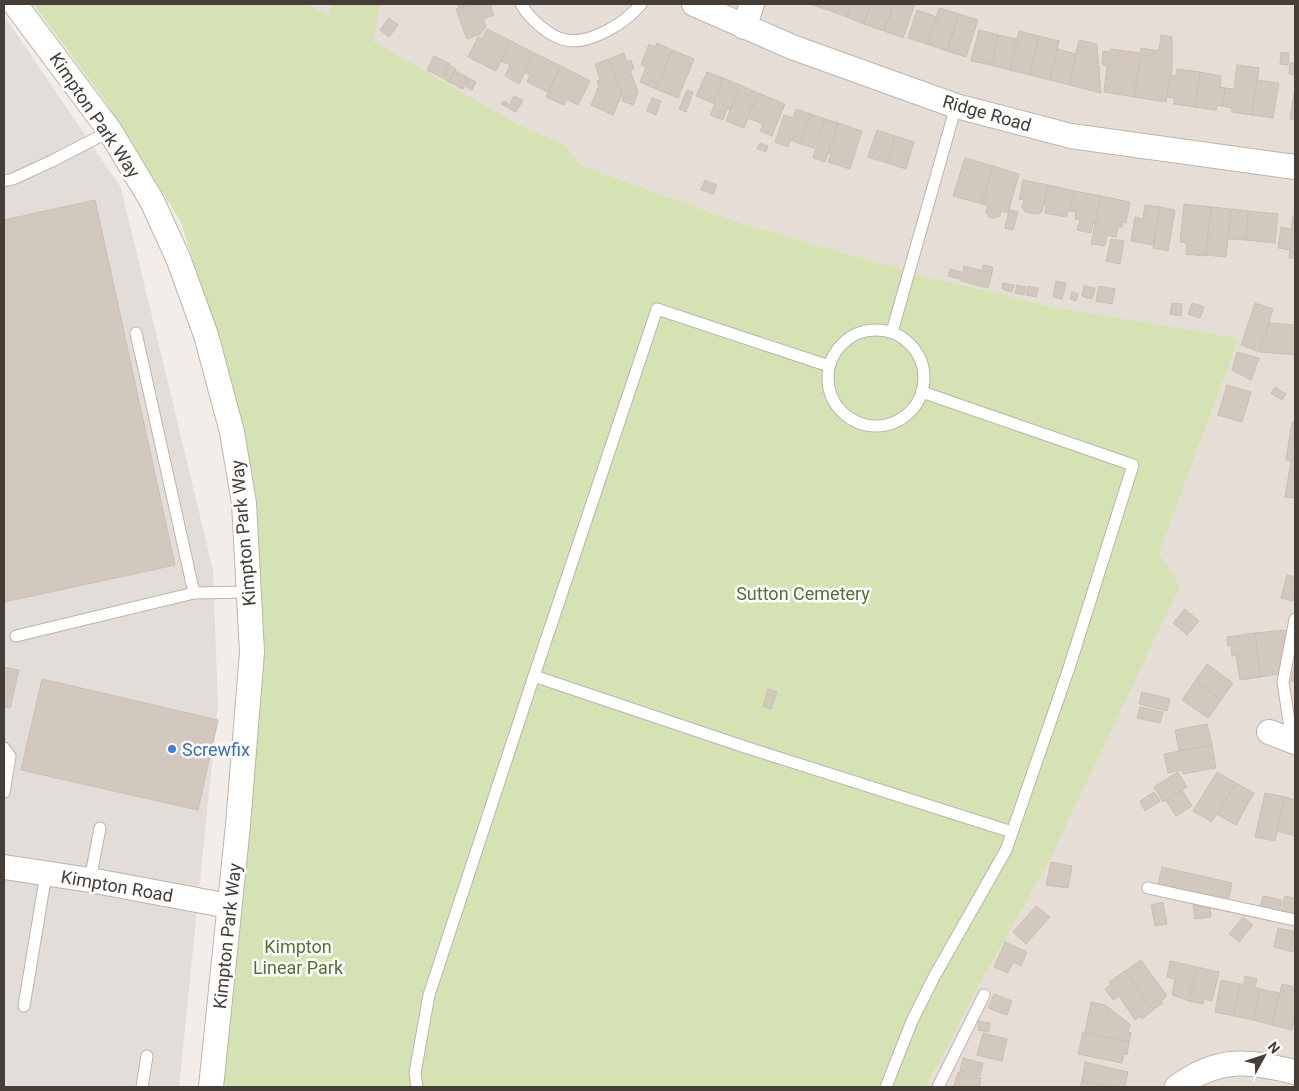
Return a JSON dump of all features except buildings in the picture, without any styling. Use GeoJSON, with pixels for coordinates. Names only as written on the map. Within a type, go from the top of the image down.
{"type":"FeatureCollection","features":[{"type":"Feature","properties":{"kind":"street","name":"Kimpton Park Way"},"geometry":{"type":"LineString","coordinates":[[15,4],[110,131],[152,201],[178,258],[206,335],[232,432],[244,503],[252,652],[250,694],[211,1087]]}},
{"type":"Feature","properties":{"kind":"street","name":"Ridge Road"},"geometry":{"type":"LineString","coordinates":[[694,4],[792,47],[956,106],[1071,136],[1295,167]]}},
{"type":"Feature","properties":{"kind":"street"},"geometry":{"type":"LineString","coordinates":[[744,27],[752,4]]}},
{"type":"Feature","properties":{"kind":"street"},"geometry":{"type":"LineString","coordinates":[[1269,732],[1293,742]]}},
{"type":"Feature","properties":{"kind":"street","name":"Kimpton Road"},"geometry":{"type":"LineString","coordinates":[[4,867],[90,880],[229,906]]}},
{"type":"Feature","properties":{"kind":"street"},"geometry":{"type":"LineString","coordinates":[[1178,1087],[1194,1076],[1214,1067],[1235,1063],[1259,1063],[1295,1072]]}},
{"type":"Feature","properties":{"kind":"lane"},"geometry":{"type":"LineString","coordinates":[[521,4],[527,14],[543,29],[565,40],[585,40],[607,30],[624,20],[641,4]]}},
{"type":"Feature","properties":{"kind":"lane"},"geometry":{"type":"LineString","coordinates":[[892,332],[956,106]]}},
{"type":"Feature","properties":{"kind":"lane"},"geometry":{"type":"LineString","coordinates":[[4,182],[52,161],[110,131]]}},
{"type":"Feature","properties":{"kind":"lane"},"geometry":{"type":"LineString","coordinates":[[417,1087],[415,1073],[429,994],[656,309],[829,366]]}},
{"type":"Feature","properties":{"kind":"lane"},"geometry":{"type":"LineString","coordinates":[[876,329],[892,332],[912,345],[920,359],[924,375],[922,392],[911,410],[898,420],[882,425],[869,426],[857,422],[843,412],[833,399],[829,383],[829,366],[845,341],[859,332],[876,329]]}},
{"type":"Feature","properties":{"kind":"lane"},"geometry":{"type":"LineString","coordinates":[[136,333],[194,593]]}},
{"type":"Feature","properties":{"kind":"lane"},"geometry":{"type":"LineString","coordinates":[[886,1087],[912,1021],[934,977],[1006,850],[1069,668],[1133,465],[922,392]]}},
{"type":"Feature","properties":{"kind":"lane"},"geometry":{"type":"LineString","coordinates":[[16,636],[194,593],[249,592]]}},
{"type":"Feature","properties":{"kind":"lane"},"geometry":{"type":"LineString","coordinates":[[1293,742],[1283,682],[1295,619]]}},
{"type":"Feature","properties":{"kind":"lane"},"geometry":{"type":"LineString","coordinates":[[534,676],[745,747],[1012,832]]}},
{"type":"Feature","properties":{"kind":"lane"},"geometry":{"type":"LineString","coordinates":[[4,748],[10,756],[4,792]]}},
{"type":"Feature","properties":{"kind":"lane"},"geometry":{"type":"LineString","coordinates":[[90,880],[100,828]]}},
{"type":"Feature","properties":{"kind":"lane"},"geometry":{"type":"LineString","coordinates":[[24,1006],[46,874]]}},
{"type":"Feature","properties":{"kind":"lane"},"geometry":{"type":"LineString","coordinates":[[1148,888],[1295,920]]}},
{"type":"Feature","properties":{"kind":"lane"},"geometry":{"type":"LineString","coordinates":[[938,1087],[984,996]]}},
{"type":"Feature","properties":{"kind":"lane"},"geometry":{"type":"LineString","coordinates":[[142,1087],[147,1056]]}},
{"type":"Feature","properties":{"kind":"shaded area"},"geometry":{"type":"Polygon","coordinates":[[[307,4],[1295,4],[1295,1087],[926,1087],[980,983],[1159,554],[1239,338],[1054,307],[925,276],[741,223],[580,165],[567,146],[514,122],[307,4]]]}},
{"type":"Feature","properties":{"kind":"shaded area"},"geometry":{"type":"Polygon","coordinates":[[[4,18],[121,188],[213,570],[218,705],[179,1087],[4,1087],[4,18]]]}},
{"type":"Feature","properties":{"kind":"green space","name":"Sutton Cemetery"},"geometry":{"type":"Polygon","coordinates":[[[33,4],[307,4],[329,16],[333,4],[380,4],[373,41],[514,122],[567,146],[580,165],[741,223],[925,276],[1054,307],[1239,338],[1159,554],[1180,586],[1048,863],[980,983],[926,1087],[215,1087],[259,699],[246,437],[181,222],[105,101],[33,4]]]}},
{"type":"Feature","properties":{"kind":"place","name":"Screwfix"},"geometry":{"type":"Point","coordinates":[172,749]}},
{"type":"Feature","properties":{"kind":"park label","name":"Kimpton Linear Park"},"geometry":{"type":"Point","coordinates":[298,956]}}]}
